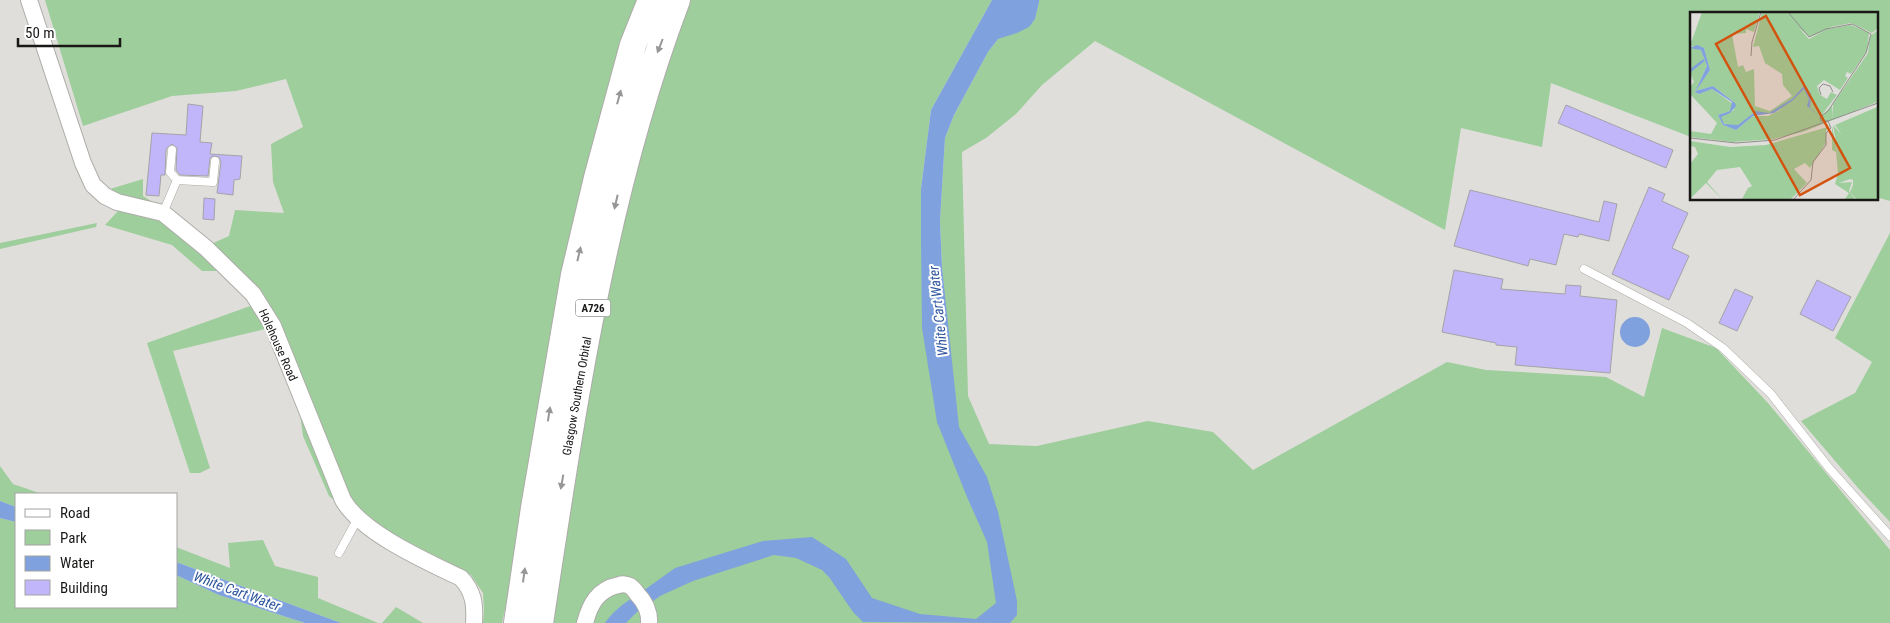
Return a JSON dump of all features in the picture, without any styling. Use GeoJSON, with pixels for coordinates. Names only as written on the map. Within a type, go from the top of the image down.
{"type":"FeatureCollection","features":[{"type":"Feature","properties":{"kind":"highway","name":"Glasgow Southern Orbital"},"geometry":{"type":"LineString","coordinates":[[517,623],[540,471],[574,275],[597,178],[633,45],[651,0]]}},
{"type":"Feature","properties":{"kind":"highway","name":"Glasgow Southern Orbital"},"geometry":{"type":"LineString","coordinates":[[540,623],[556,517],[597,284],[622,179],[652,71],[678,0]]}},
{"type":"Feature","properties":{"kind":"street","name":"Holehouse Road"},"geometry":{"type":"LineString","coordinates":[[29,0],[83,163],[93,185],[105,196],[117,202],[163,213],[206,248],[260,303],[273,326],[348,509],[386,538],[461,578],[469,586],[473,596],[475,607],[474,623]]}},
{"type":"Feature","properties":{"kind":"street"},"geometry":{"type":"LineString","coordinates":[[584,623],[590,606],[597,597],[606,589],[622,584],[630,586],[643,600],[649,623]]}},
{"type":"Feature","properties":{"kind":"lane"},"geometry":{"type":"LineString","coordinates":[[172,150],[170,172],[177,180],[212,182],[215,161]]}},
{"type":"Feature","properties":{"kind":"lane"},"geometry":{"type":"LineString","coordinates":[[163,213],[177,180]]}},
{"type":"Feature","properties":{"kind":"lane"},"geometry":{"type":"LineString","coordinates":[[1584,269],[1687,323],[1724,348],[1771,394],[1829,468],[1890,536]]}},
{"type":"Feature","properties":{"kind":"lane"},"geometry":{"type":"LineString","coordinates":[[339,554],[358,518]]}},
{"type":"Feature","properties":{"kind":"green space"},"geometry":{"type":"Polygon","coordinates":[[[45,0],[638,0],[502,623],[483,623],[483,593],[471,575],[366,520],[354,507],[297,369],[211,244],[229,236],[235,210],[284,213],[273,182],[271,144],[303,127],[286,79],[236,91],[172,96],[83,126],[45,0]]]}},
{"type":"Feature","properties":{"kind":"green space"},"geometry":{"type":"Polygon","coordinates":[[[690,0],[992,0],[931,110],[921,189],[947,321],[940,221],[945,138],[954,115],[988,52],[998,39],[1035,19],[1039,0],[1890,0],[1890,201],[1878,198],[1878,12],[1690,12],[1690,137],[1551,83],[1542,147],[1461,128],[1445,230],[1095,41],[1042,85],[1016,114],[986,138],[962,152],[968,396],[989,444],[1037,446],[1148,421],[1213,432],[1253,470],[1447,362],[1486,370],[1606,377],[1644,397],[1662,328],[1716,348],[1768,403],[1890,550],[1890,623],[553,623],[595,358],[626,196],[672,47],[690,0]]]}},
{"type":"Feature","properties":{"kind":"green space"},"geometry":{"type":"Polygon","coordinates":[[[143,179],[143,196],[154,203],[125,196],[110,189],[143,179]]]}},
{"type":"Feature","properties":{"kind":"green space"},"geometry":{"type":"Polygon","coordinates":[[[119,210],[159,221],[189,241],[217,271],[202,271],[172,245],[105,225],[119,210]]]}},
{"type":"Feature","properties":{"kind":"green space"},"geometry":{"type":"Polygon","coordinates":[[[97,223],[96,227],[0,249],[0,243],[97,223]]]}},
{"type":"Feature","properties":{"kind":"green space"},"geometry":{"type":"Polygon","coordinates":[[[1890,233],[1890,522],[1801,421],[1855,393],[1872,362],[1835,338],[1890,233]]]}},
{"type":"Feature","properties":{"kind":"green space"},"geometry":{"type":"Polygon","coordinates":[[[253,305],[265,329],[173,351],[210,468],[200,473],[190,473],[147,343],[253,305]]]}},
{"type":"Feature","properties":{"kind":"green space"},"geometry":{"type":"Polygon","coordinates":[[[300,414],[338,503],[329,496],[303,436],[300,414]]]}},
{"type":"Feature","properties":{"kind":"green space"},"geometry":{"type":"Polygon","coordinates":[[[0,466],[13,484],[39,493],[15,493],[15,507],[0,501],[0,466]]]}},
{"type":"Feature","properties":{"kind":"green space"},"geometry":{"type":"Polygon","coordinates":[[[0,518],[15,522],[15,608],[178,608],[178,576],[219,595],[305,623],[0,623],[0,518]]]}},
{"type":"Feature","properties":{"kind":"green space"},"geometry":{"type":"Polygon","coordinates":[[[263,540],[275,566],[318,577],[318,598],[378,623],[341,623],[178,563],[178,548],[230,568],[228,543],[263,540]]]}},
{"type":"Feature","properties":{"kind":"green space"},"geometry":{"type":"Polygon","coordinates":[[[396,607],[423,623],[382,623],[396,607]]]}},
{"type":"Feature","properties":{"kind":"water","name":"White Cart Water"},"geometry":{"type":"Polygon","coordinates":[[[992,0],[1039,0],[1039,2],[1035,19],[1029,27],[998,39],[988,52],[954,115],[945,138],[940,221],[942,267],[959,427],[987,477],[998,512],[1017,601],[1017,615],[1010,623],[863,622],[853,612],[822,570],[796,558],[774,555],[693,581],[660,596],[649,604],[643,591],[675,568],[763,541],[812,537],[846,559],[872,598],[920,614],[976,619],[996,603],[987,542],[937,422],[922,328],[921,240],[921,189],[931,110],[992,0]]]}},
{"type":"Feature","properties":{"kind":"water"},"geometry":{"type":"Polygon","coordinates":[[[1635,317],[1646,321],[1650,332],[1646,343],[1635,347],[1624,343],[1620,332],[1624,321],[1635,317]]]}},
{"type":"Feature","properties":{"kind":"water"},"geometry":{"type":"Polygon","coordinates":[[[0,501],[15,507],[15,522],[0,518],[0,501]]]}},
{"type":"Feature","properties":{"kind":"water","name":"White Cart Water"},"geometry":{"type":"Polygon","coordinates":[[[178,563],[341,623],[305,623],[219,595],[178,576],[178,563]]]}},
{"type":"Feature","properties":{"kind":"water"},"geometry":{"type":"Polygon","coordinates":[[[636,596],[642,607],[626,623],[605,623],[619,608],[636,596]]]}},
{"type":"Feature","properties":{"kind":"building"},"geometry":{"type":"Polygon","coordinates":[[[188,104],[203,106],[200,142],[212,143],[210,154],[242,156],[240,179],[234,180],[233,195],[217,193],[221,162],[219,157],[213,156],[210,158],[208,176],[180,175],[176,170],[177,148],[172,144],[166,149],[165,175],[161,175],[159,196],[146,195],[152,133],[186,135],[188,104]]]}},
{"type":"Feature","properties":{"kind":"building"},"geometry":{"type":"Polygon","coordinates":[[[1566,105],[1673,150],[1666,168],[1558,123],[1566,105]]]}},
{"type":"Feature","properties":{"kind":"building"},"geometry":{"type":"Polygon","coordinates":[[[1649,187],[1665,194],[1662,201],[1688,213],[1672,248],[1689,256],[1669,300],[1612,274],[1649,187]]]}},
{"type":"Feature","properties":{"kind":"building"},"geometry":{"type":"Polygon","coordinates":[[[1470,190],[1599,222],[1604,201],[1617,204],[1609,241],[1579,234],[1578,237],[1564,234],[1556,265],[1530,259],[1528,266],[1454,246],[1470,190]]]}},
{"type":"Feature","properties":{"kind":"building"},"geometry":{"type":"Polygon","coordinates":[[[204,198],[215,199],[214,220],[203,219],[204,198]]]}},
{"type":"Feature","properties":{"kind":"building"},"geometry":{"type":"Polygon","coordinates":[[[1454,270],[1503,279],[1501,289],[1565,294],[1566,285],[1581,286],[1580,296],[1617,300],[1610,373],[1515,365],[1517,347],[1496,345],[1496,343],[1442,332],[1454,270]]]}},
{"type":"Feature","properties":{"kind":"building"},"geometry":{"type":"Polygon","coordinates":[[[1817,280],[1851,297],[1833,331],[1800,314],[1817,280]]]}},
{"type":"Feature","properties":{"kind":"building"},"geometry":{"type":"Polygon","coordinates":[[[1735,289],[1753,297],[1737,331],[1719,323],[1735,289]]]}}]}
